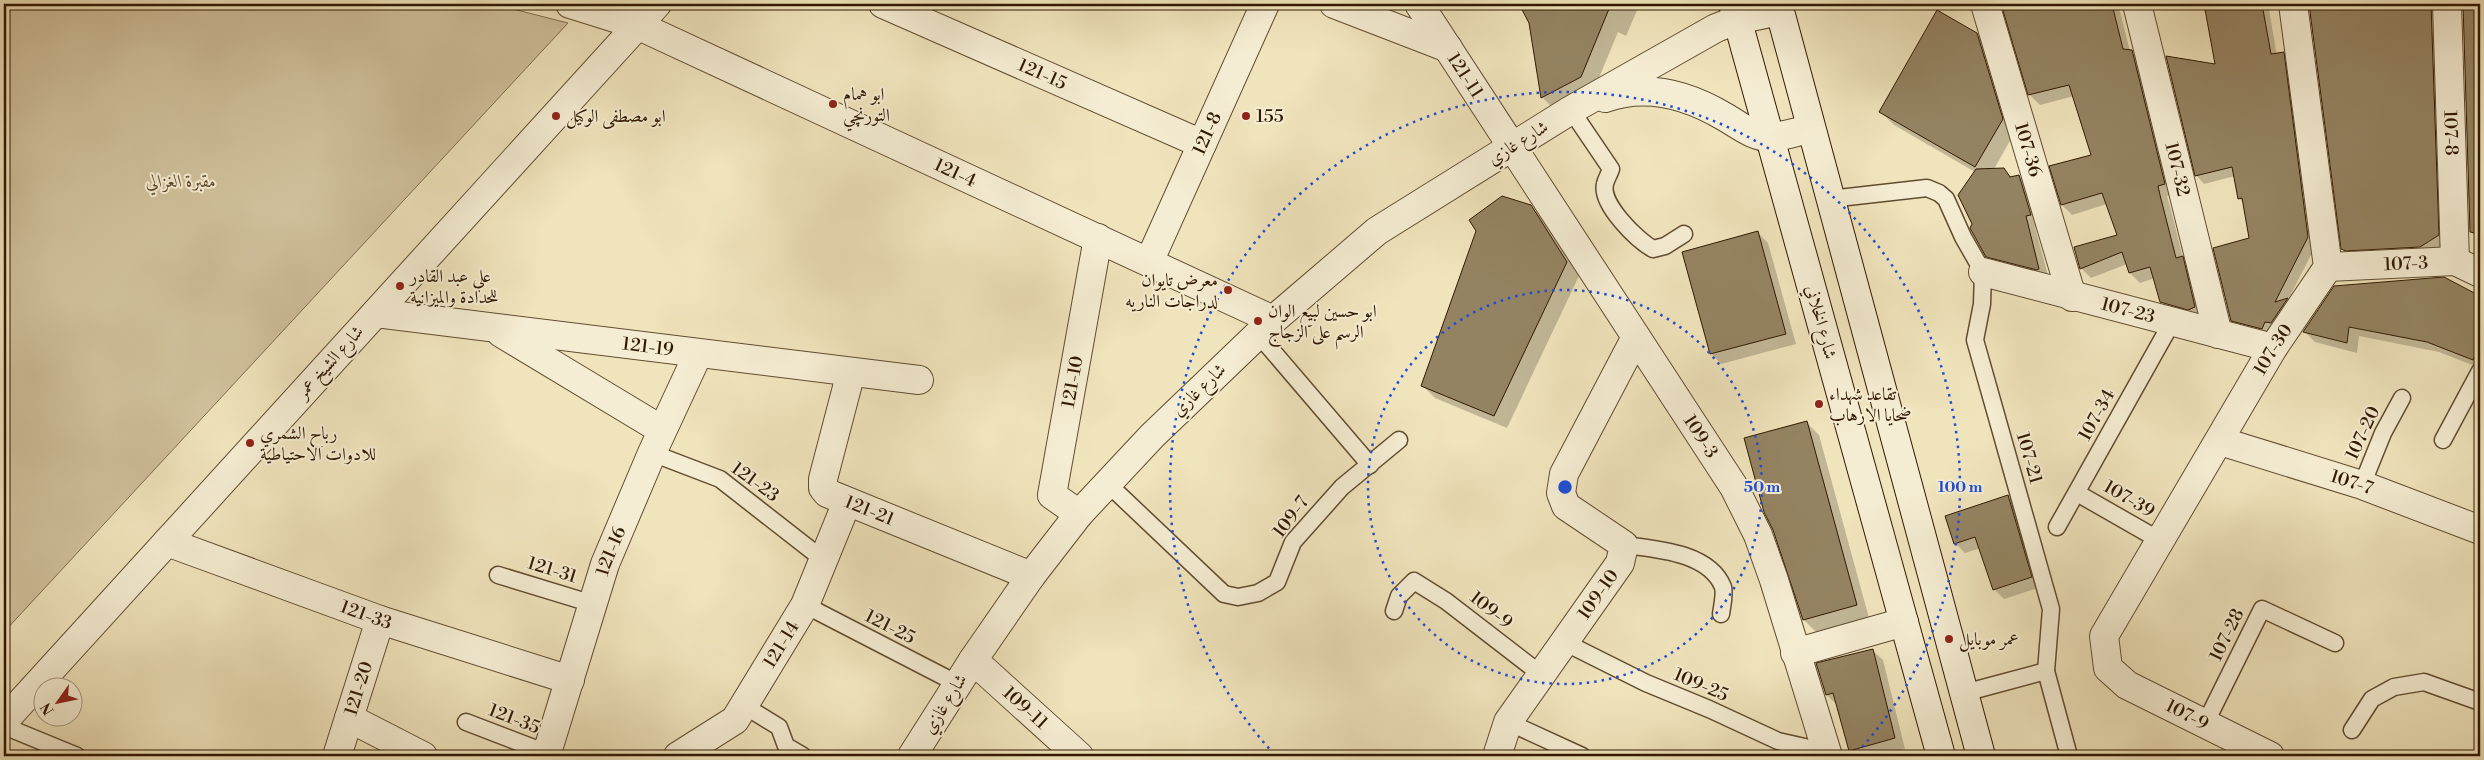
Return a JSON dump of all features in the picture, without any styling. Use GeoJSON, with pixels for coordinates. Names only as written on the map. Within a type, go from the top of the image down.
{"type":"FeatureCollection","features":[{"type":"Feature","properties":{"kind":"street","name":"121-4"},"geometry":{"type":"LineString","coordinates":[[570,4],[638,25],[1098,238],[1149,262],[1265,327]]}},
{"type":"Feature","properties":{"kind":"street","name":"شارع الشيخ عمر"},"geometry":{"type":"LineString","coordinates":[[4,721],[658,4]]}},
{"type":"Feature","properties":{"kind":"street","name":"121-15"},"geometry":{"type":"LineString","coordinates":[[882,4],[1202,144]]}},
{"type":"Feature","properties":{"kind":"street","name":"121-8"},"geometry":{"type":"LineString","coordinates":[[1149,262],[1264,4]]}},
{"type":"Feature","properties":{"kind":"street"},"geometry":{"type":"LineString","coordinates":[[1334,4],[1448,48]]}},
{"type":"Feature","properties":{"kind":"street","name":"121-11"},"geometry":{"type":"LineString","coordinates":[[1419,4],[1512,147]]}},
{"type":"Feature","properties":{"kind":"street","name":"107-36"},"geometry":{"type":"LineString","coordinates":[[1985,4],[2072,297]]}},
{"type":"Feature","properties":{"kind":"street","name":"107-32"},"geometry":{"type":"LineString","coordinates":[[2137,4],[2218,334]]}},
{"type":"Feature","properties":{"kind":"street"},"geometry":{"type":"LineString","coordinates":[[2293,4],[2328,267]]}},
{"type":"Feature","properties":{"kind":"street","name":"107-8"},"geometry":{"type":"LineString","coordinates":[[2447,4],[2455,261]]}},
{"type":"Feature","properties":{"kind":"street"},"geometry":{"type":"LineString","coordinates":[[1778,7],[1981,756]]}},
{"type":"Feature","properties":{"kind":"street","name":"شارع غازي"},"geometry":{"type":"LineString","coordinates":[[912,756],[973,660],[1031,576],[1079,514],[1152,436],[1265,327],[1377,231],[1571,110],[1696,38],[1735,12],[1778,7]]}},
{"type":"Feature","properties":{"kind":"street","name":"شارع الخلاني"},"geometry":{"type":"LineString","coordinates":[[1735,12],[1941,756]]}},
{"type":"Feature","properties":{"kind":"street","name":"شارع غازي"},"geometry":{"type":"LineString","coordinates":[[1571,110],[1613,95],[1638,91],[1662,92],[1687,98],[1709,108],[1744,130],[1770,137],[1811,129]]}},
{"type":"Feature","properties":{"kind":"street","name":"109-3"},"geometry":{"type":"LineString","coordinates":[[1512,147],[1734,487],[1758,535],[1774,580],[1828,754]]}},
{"type":"Feature","properties":{"kind":"street","name":"121-10"},"geometry":{"type":"LineString","coordinates":[[1079,514],[1052,495],[1098,238]]}},
{"type":"Feature","properties":{"kind":"street","name":"107-3"},"geometry":{"type":"LineString","coordinates":[[2328,267],[2455,261],[2480,273]]}},
{"type":"Feature","properties":{"kind":"street","name":"107-30"},"geometry":{"type":"LineString","coordinates":[[2108,668],[2104,636],[2274,348],[2328,267]]}},
{"type":"Feature","properties":{"kind":"street","name":"107-23"},"geometry":{"type":"LineString","coordinates":[[1983,272],[2072,297],[2274,348]]}},
{"type":"Feature","properties":{"kind":"street","name":"121-19"},"geometry":{"type":"LineString","coordinates":[[376,313],[919,380]]}},
{"type":"Feature","properties":{"kind":"street"},"geometry":{"type":"LineString","coordinates":[[491,327],[657,441]]}},
{"type":"Feature","properties":{"kind":"street","name":"109-10"},"geometry":{"type":"LineString","coordinates":[[1497,756],[1508,722],[1620,563],[1624,545],[1566,506],[1561,493],[1564,474],[1636,337]]}},
{"type":"Feature","properties":{"kind":"street","name":"121-16"},"geometry":{"type":"LineString","coordinates":[[546,755],[605,564],[657,441],[698,354]]}},
{"type":"Feature","properties":{"kind":"street","name":"121-21"},"geometry":{"type":"LineString","coordinates":[[851,372],[823,479],[823,488],[827,493],[1031,576]]}},
{"type":"Feature","properties":{"kind":"street","name":"107-7"},"geometry":{"type":"LineString","coordinates":[[2220,441],[2362,486],[2480,530]]}},
{"type":"Feature","properties":{"kind":"street","name":"121-14"},"geometry":{"type":"LineString","coordinates":[[678,756],[735,720],[805,605],[825,561],[847,502]]}},
{"type":"Feature","properties":{"kind":"street","name":"121-33"},"geometry":{"type":"LineString","coordinates":[[167,542],[380,620],[570,680]]}},
{"type":"Feature","properties":{"kind":"street","name":"121-20"},"geometry":{"type":"LineString","coordinates":[[337,756],[380,620]]}},
{"type":"Feature","properties":{"kind":"street"},"geometry":{"type":"LineString","coordinates":[[1795,652],[1904,622]]}},
{"type":"Feature","properties":{"kind":"street","name":"109-11"},"geometry":{"type":"LineString","coordinates":[[973,660],[1079,756]]}},
{"type":"Feature","properties":{"kind":"street","name":"107-9"},"geometry":{"type":"LineString","coordinates":[[2108,668],[2127,685],[2205,724],[2235,748],[2270,756]]}},
{"type":"Feature","properties":{"kind":"street"},"geometry":{"type":"LineString","coordinates":[[349,718],[423,756]]}},
{"type":"Feature","properties":{"kind":"lane"},"geometry":{"type":"LineString","coordinates":[[1571,110],[1611,170],[1605,184],[1606,196],[1621,221],[1635,236],[1653,249],[1666,246],[1684,234]]}},
{"type":"Feature","properties":{"kind":"lane"},"geometry":{"type":"LineString","coordinates":[[1830,199],[1927,188],[1939,193],[1946,199],[1963,237],[1983,272]]}},
{"type":"Feature","properties":{"kind":"lane","name":"107-21"},"geometry":{"type":"LineString","coordinates":[[1983,272],[1982,304],[1975,340],[2050,609],[2046,671],[2069,756]]}},
{"type":"Feature","properties":{"kind":"lane","name":"107-34"},"geometry":{"type":"LineString","coordinates":[[2057,527],[2172,322]]}},
{"type":"Feature","properties":{"kind":"lane"},"geometry":{"type":"LineString","coordinates":[[1265,327],[1370,465]]}},
{"type":"Feature","properties":{"kind":"lane"},"geometry":{"type":"LineString","coordinates":[[2443,440],[2480,371]]}},
{"type":"Feature","properties":{"kind":"lane","name":"107-20"},"geometry":{"type":"LineString","coordinates":[[2362,486],[2383,433],[2402,398]]}},
{"type":"Feature","properties":{"kind":"lane","name":"109-7"},"geometry":{"type":"LineString","coordinates":[[1107,483],[1224,594],[1238,597],[1258,593],[1277,582],[1293,542],[1342,487],[1399,440]]}},
{"type":"Feature","properties":{"kind":"lane","name":"121-23"},"geometry":{"type":"LineString","coordinates":[[657,441],[720,479],[825,561]]}},
{"type":"Feature","properties":{"kind":"lane","name":"107-39"},"geometry":{"type":"LineString","coordinates":[[2077,493],[2160,541]]}},
{"type":"Feature","properties":{"kind":"lane"},"geometry":{"type":"LineString","coordinates":[[1624,545],[1681,553],[1711,570],[1723,588],[1721,614]]}},
{"type":"Feature","properties":{"kind":"lane","name":"121-31"},"geometry":{"type":"LineString","coordinates":[[498,575],[593,604]]}},
{"type":"Feature","properties":{"kind":"lane","name":"109-9"},"geometry":{"type":"LineString","coordinates":[[1394,611],[1399,596],[1414,581],[1446,601],[1542,675]]}},
{"type":"Feature","properties":{"kind":"lane","name":"121-25"},"geometry":{"type":"LineString","coordinates":[[805,605],[958,684]]}},
{"type":"Feature","properties":{"kind":"lane","name":"107-28"},"geometry":{"type":"LineString","coordinates":[[2205,724],[2262,609],[2335,643]]}},
{"type":"Feature","properties":{"kind":"lane","name":"109-25"},"geometry":{"type":"LineString","coordinates":[[1564,642],[1646,683],[1709,708],[1778,741],[1828,754]]}},
{"type":"Feature","properties":{"kind":"lane"},"geometry":{"type":"LineString","coordinates":[[1964,693],[2046,671]]}},
{"type":"Feature","properties":{"kind":"lane"},"geometry":{"type":"LineString","coordinates":[[2352,730],[2372,699],[2394,687],[2424,682],[2480,702]]}},
{"type":"Feature","properties":{"kind":"lane"},"geometry":{"type":"LineString","coordinates":[[744,705],[779,727],[786,746],[803,756]]}},
{"type":"Feature","properties":{"kind":"lane","name":"121-35"},"geometry":{"type":"LineString","coordinates":[[466,722],[546,755]]}},
{"type":"Feature","properties":{"kind":"lane"},"geometry":{"type":"LineString","coordinates":[[1508,722],[1582,756]]}},
{"type":"Feature","properties":{"kind":"lane"},"geometry":{"type":"LineString","coordinates":[[4,726],[77,756]]}},
{"type":"Feature","properties":{"kind":"green space","name":"مقبرة الغزالي"},"geometry":{"type":"Polygon","coordinates":[[[4,4],[493,4],[568,23],[4,632],[4,4]]]}},
{"type":"Feature","properties":{"kind":"building"},"geometry":{"type":"Polygon","coordinates":[[[1519,4],[1611,4],[1581,77],[1541,98],[1529,23],[1519,4]]]}},
{"type":"Feature","properties":{"kind":"building"},"geometry":{"type":"Polygon","coordinates":[[[2001,4],[2112,4],[2123,49],[2132,50],[2165,184],[2158,186],[2160,195],[2176,258],[2183,256],[2195,307],[2188,310],[2160,302],[2150,267],[2129,273],[2122,252],[2080,269],[2074,247],[2117,235],[2102,193],[2061,205],[2049,166],[2091,155],[2069,85],[2028,95],[2001,4]]]}},
{"type":"Feature","properties":{"kind":"building"},"geometry":{"type":"Polygon","coordinates":[[[2204,4],[2262,4],[2271,54],[2284,52],[2308,237],[2275,302],[2288,298],[2271,323],[2265,322],[2262,329],[2231,321],[2213,248],[2249,238],[2242,198],[2238,199],[2232,167],[2195,176],[2166,56],[2215,64],[2204,4]]]}},
{"type":"Feature","properties":{"kind":"building"},"geometry":{"type":"Polygon","coordinates":[[[2309,4],[2431,4],[2439,235],[2420,247],[2346,251],[2341,249],[2309,4]]]}},
{"type":"Feature","properties":{"kind":"building"},"geometry":{"type":"Polygon","coordinates":[[[2463,4],[2480,4],[2480,234],[2470,232],[2463,4]]]}},
{"type":"Feature","properties":{"kind":"building"},"geometry":{"type":"Polygon","coordinates":[[[1937,10],[1977,33],[2003,119],[1975,167],[1879,112],[1937,10]]]}},
{"type":"Feature","properties":{"kind":"building"},"geometry":{"type":"Polygon","coordinates":[[[2004,168],[2010,177],[2019,175],[2031,215],[2026,216],[2039,269],[2037,270],[1986,257],[1970,228],[1972,224],[1958,195],[1976,169],[2004,168]]]}},
{"type":"Feature","properties":{"kind":"building"},"geometry":{"type":"Polygon","coordinates":[[[1502,196],[1531,205],[1567,262],[1494,416],[1421,386],[1476,231],[1469,220],[1502,196]]]}},
{"type":"Feature","properties":{"kind":"building"},"geometry":{"type":"Polygon","coordinates":[[[1758,231],[1786,334],[1710,354],[1682,252],[1758,231]]]}},
{"type":"Feature","properties":{"kind":"building"},"geometry":{"type":"Polygon","coordinates":[[[2444,277],[2480,296],[2480,344],[2473,360],[2427,342],[2349,327],[2347,343],[2303,332],[2334,286],[2444,277]]]}},
{"type":"Feature","properties":{"kind":"building"},"geometry":{"type":"Polygon","coordinates":[[[1807,421],[1857,605],[1803,620],[1773,530],[1764,512],[1744,438],[1807,421]]]}},
{"type":"Feature","properties":{"kind":"building"},"geometry":{"type":"Polygon","coordinates":[[[2008,495],[2032,577],[1993,590],[1975,537],[1954,544],[1945,516],[2008,495]]]}},
{"type":"Feature","properties":{"kind":"building"},"geometry":{"type":"Polygon","coordinates":[[[1873,649],[1895,738],[1849,751],[1833,693],[1826,695],[1816,663],[1873,649]]]}},
{"type":"Feature","properties":{"kind":"place","name":"ابو همام التورنچي"},"geometry":{"type":"Point","coordinates":[833,104]}},
{"type":"Feature","properties":{"kind":"place","name":"ابو مصطفى الوكيل"},"geometry":{"type":"Point","coordinates":[556,116]}},
{"type":"Feature","properties":{"kind":"place","name":"155"},"geometry":{"type":"Point","coordinates":[1246,116]}},
{"type":"Feature","properties":{"kind":"place","name":"علي عبد القادر للحدادة والميزانية"},"geometry":{"type":"Point","coordinates":[400,286]}},
{"type":"Feature","properties":{"kind":"place","name":"معرض تايوان لدراجات الناريه"},"geometry":{"type":"Point","coordinates":[1228,290]}},
{"type":"Feature","properties":{"kind":"place","name":"ابو حسين لبيع الوان الرسم على الزجاج"},"geometry":{"type":"Point","coordinates":[1258,321]}},
{"type":"Feature","properties":{"kind":"place","name":"تقاعد شهداء ضحايا الارهاب"},"geometry":{"type":"Point","coordinates":[1819,404]}},
{"type":"Feature","properties":{"kind":"place","name":"رباح الشمري للادوات الاحتياطية"},"geometry":{"type":"Point","coordinates":[250,443]}},
{"type":"Feature","properties":{"kind":"place","name":"عمر موبايل"},"geometry":{"type":"Point","coordinates":[1949,639]}}]}
